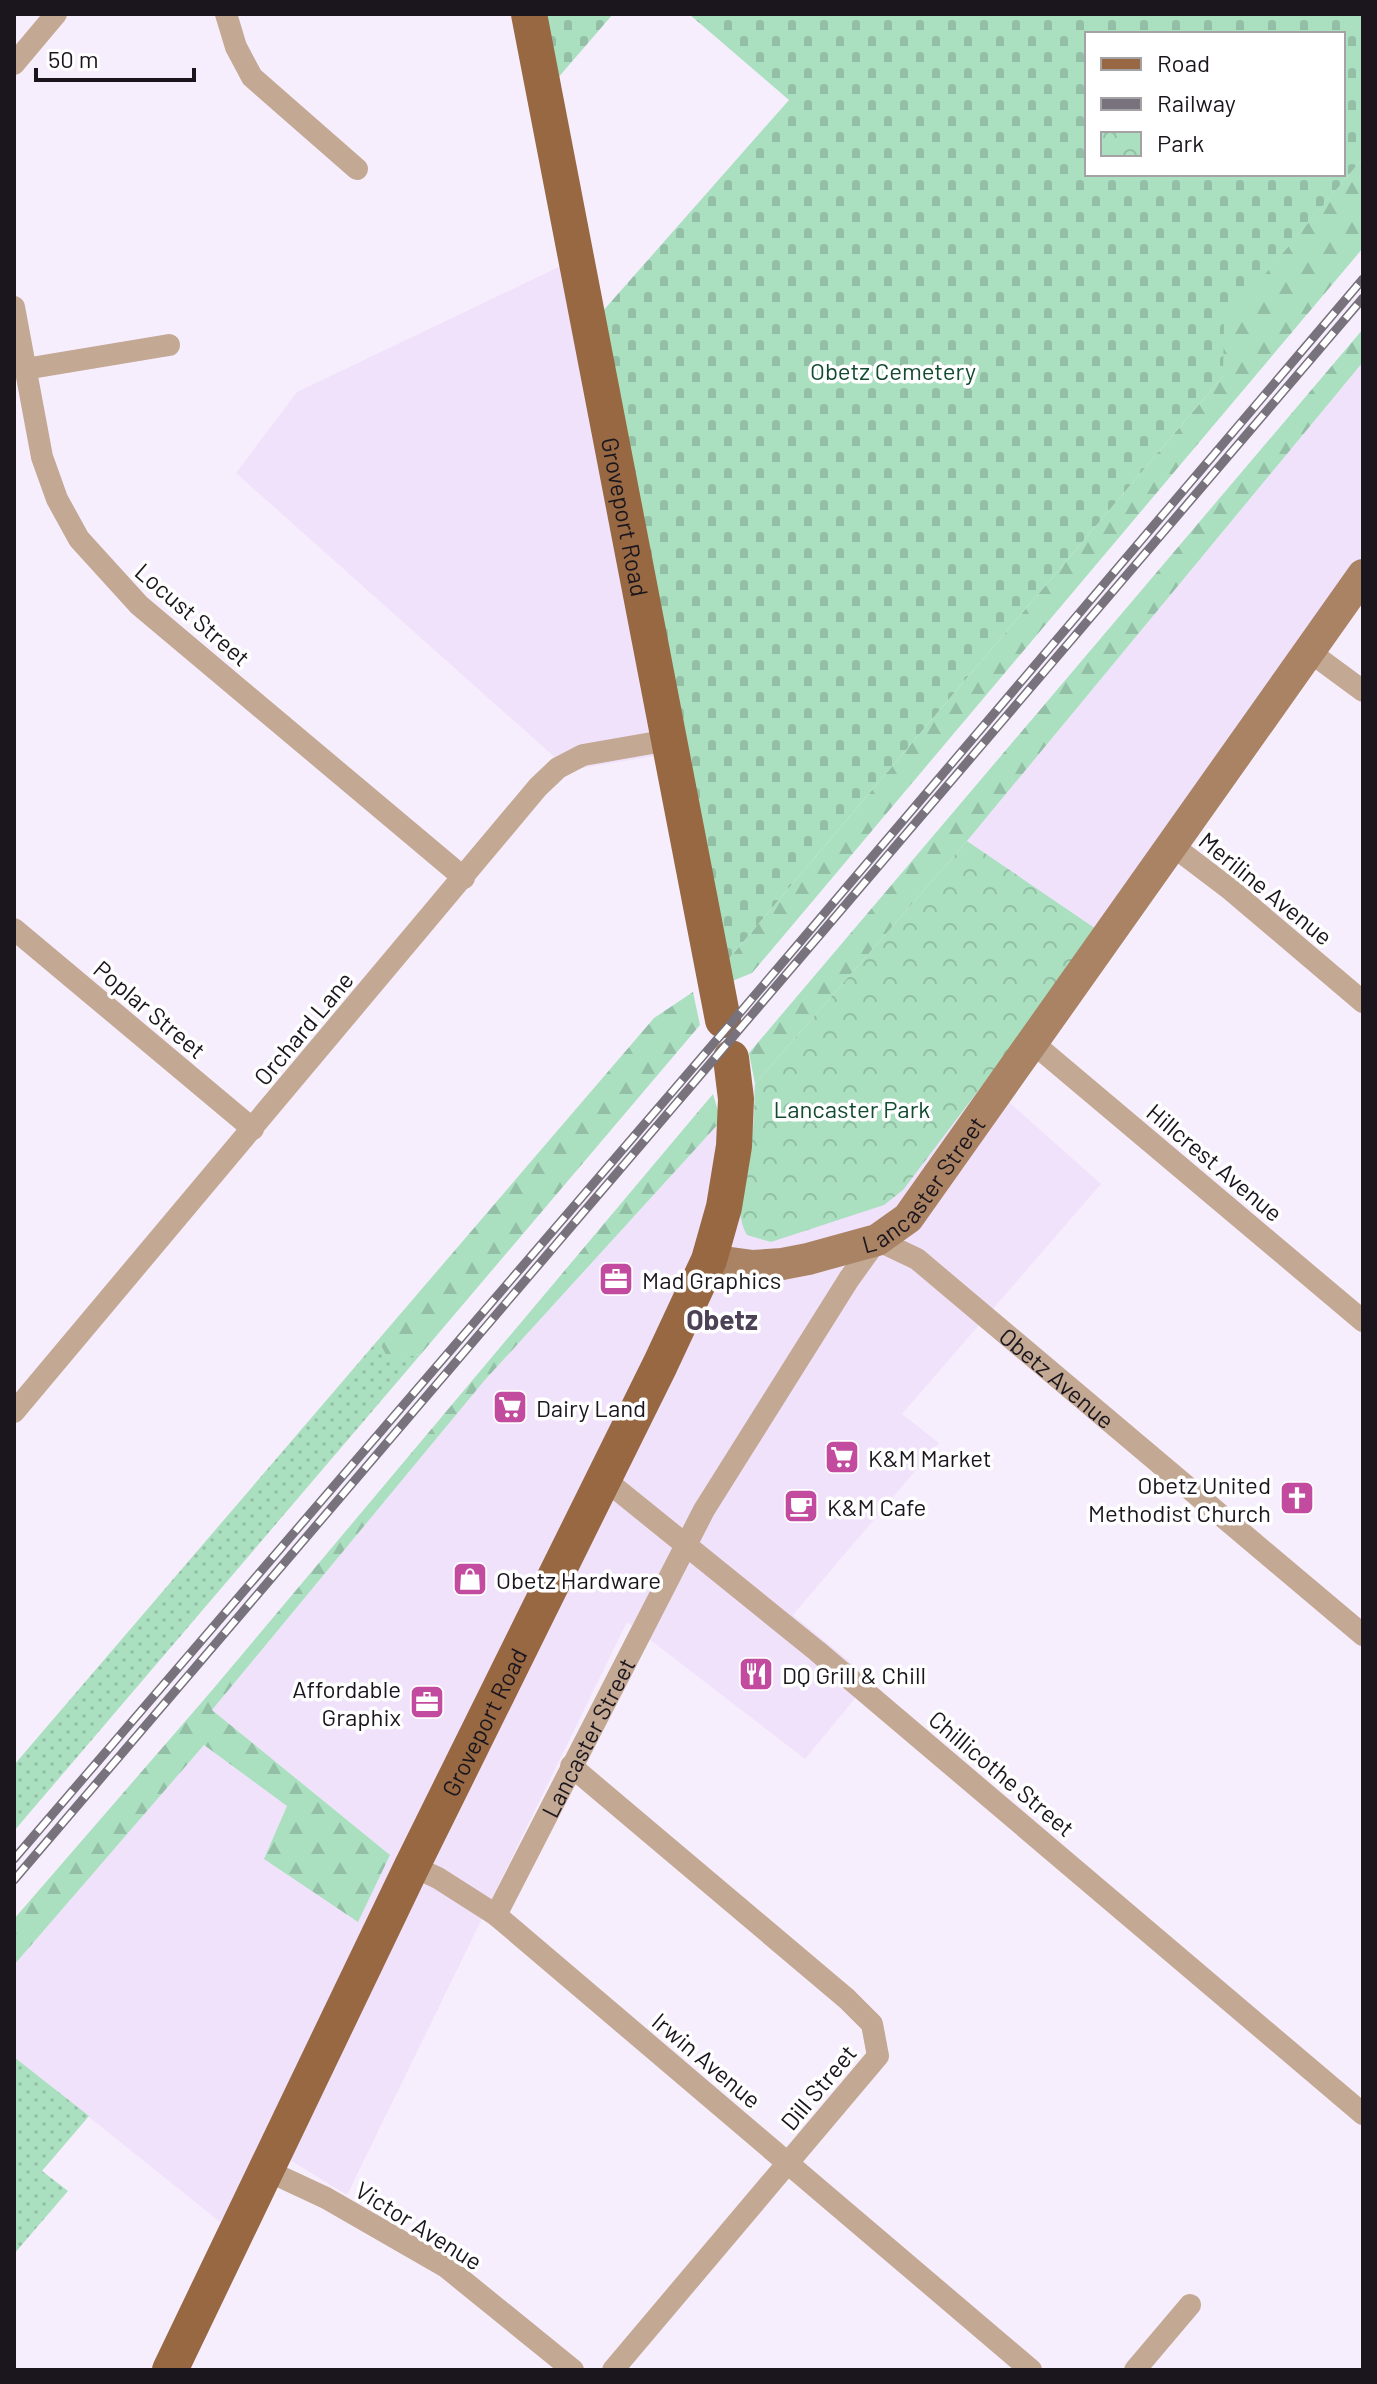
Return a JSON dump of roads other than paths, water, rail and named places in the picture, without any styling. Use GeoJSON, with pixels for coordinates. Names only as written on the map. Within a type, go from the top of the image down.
{"type":"FeatureCollection","features":[{"type":"Feature","properties":{"kind":"main road","name":"Groveport Road"},"geometry":{"type":"LineString","coordinates":[[529,14],[723,1020]]}},
{"type":"Feature","properties":{"kind":"main road","name":"Groveport Road"},"geometry":{"type":"LineString","coordinates":[[170,2370],[412,1866],[709,1260],[724,1207],[734,1146],[736,1099],[731,1058]]}},
{"type":"Feature","properties":{"kind":"street"},"geometry":{"type":"LineString","coordinates":[[14,64],[56,14]]}},
{"type":"Feature","properties":{"kind":"street"},"geometry":{"type":"LineString","coordinates":[[226,14],[236,47],[252,77],[357,169]]}},
{"type":"Feature","properties":{"kind":"street","name":"Locust Street"},"geometry":{"type":"LineString","coordinates":[[15,315],[42,457],[57,499],[79,539],[139,605],[464,878]]}},
{"type":"Feature","properties":{"kind":"street"},"geometry":{"type":"LineString","coordinates":[[25,369],[169,345]]}},
{"type":"Feature","properties":{"kind":"street","name":"Lancaster Street"},"geometry":{"type":"LineString","coordinates":[[496,1915],[685,1544],[834,1302],[877,1240],[896,1228],[914,1210],[1363,575]]}},
{"type":"Feature","properties":{"kind":"street"},"geometry":{"type":"LineString","coordinates":[[1310,652],[1363,691]]}},
{"type":"Feature","properties":{"kind":"street","name":"Orchard Lane"},"geometry":{"type":"LineString","coordinates":[[14,1412],[538,787],[558,768],[583,755],[669,740]]}},
{"type":"Feature","properties":{"kind":"street","name":"Meriline Avenue"},"geometry":{"type":"LineString","coordinates":[[1173,846],[1231,890],[1363,1002]]}},
{"type":"Feature","properties":{"kind":"street","name":"Poplar Street"},"geometry":{"type":"LineString","coordinates":[[14,929],[253,1129]]}},
{"type":"Feature","properties":{"kind":"street","name":"Hillcrest Avenue"},"geometry":{"type":"LineString","coordinates":[[1033,1043],[1363,1321]]}},
{"type":"Feature","properties":{"kind":"street"},"geometry":{"type":"LineString","coordinates":[[709,1260],[753,1266],[782,1264],[877,1240]]}},
{"type":"Feature","properties":{"kind":"street","name":"Obetz Avenue"},"geometry":{"type":"LineString","coordinates":[[877,1240],[917,1259],[1363,1635]]}},
{"type":"Feature","properties":{"kind":"street","name":"Chillicothe Street"},"geometry":{"type":"LineString","coordinates":[[603,1478],[842,1672],[1363,2114]]}},
{"type":"Feature","properties":{"kind":"street","name":"Dill Street"},"geometry":{"type":"LineString","coordinates":[[571,1766],[686,1866],[795,1954],[872,2024],[878,2056],[613,2370]]}},
{"type":"Feature","properties":{"kind":"street","name":"Irwin Avenue"},"geometry":{"type":"LineString","coordinates":[[412,1866],[438,1878],[496,1915],[1031,2370]]}},
{"type":"Feature","properties":{"kind":"street","name":"Victor Avenue"},"geometry":{"type":"LineString","coordinates":[[266,2170],[326,2198],[446,2267],[573,2370]]}},
{"type":"Feature","properties":{"kind":"street"},"geometry":{"type":"LineString","coordinates":[[1135,2370],[1190,2305]]}},
{"type":"Feature","properties":{"kind":"railway"},"geometry":{"type":"LineString","coordinates":[[14,1859],[738,1015],[1363,279]]}},
{"type":"Feature","properties":{"kind":"railway"},"geometry":{"type":"LineString","coordinates":[[14,1880],[1363,298]]}},
{"type":"Feature","properties":{"kind":"place","name":"Mad Graphics"},"geometry":{"type":"Point","coordinates":[616,1279]}},
{"type":"Feature","properties":{"kind":"place","name":"Dairy Land"},"geometry":{"type":"Point","coordinates":[510,1407]}},
{"type":"Feature","properties":{"kind":"place","name":"K&M Market"},"geometry":{"type":"Point","coordinates":[842,1457]}},
{"type":"Feature","properties":{"kind":"place","name":"Obetz United Methodist Church"},"geometry":{"type":"Point","coordinates":[1297,1498]}},
{"type":"Feature","properties":{"kind":"place","name":"K&M Cafe"},"geometry":{"type":"Point","coordinates":[801,1506]}},
{"type":"Feature","properties":{"kind":"place","name":"Obetz Hardware"},"geometry":{"type":"Point","coordinates":[470,1579]}},
{"type":"Feature","properties":{"kind":"place","name":"DQ Grill & Chill"},"geometry":{"type":"Point","coordinates":[756,1674]}},
{"type":"Feature","properties":{"kind":"place","name":"Affordable Graphix"},"geometry":{"type":"Point","coordinates":[427,1702]}},
{"type":"Feature","properties":{"kind":"district","name":"Obetz"},"geometry":{"type":"Point","coordinates":[722,1319]}},
{"type":"Feature","properties":{"kind":"park label","name":"Obetz Cemetery"},"geometry":{"type":"Point","coordinates":[893,370]}},
{"type":"Feature","properties":{"kind":"park label","name":"Lancaster Park"},"geometry":{"type":"Point","coordinates":[852,1108]}}]}
